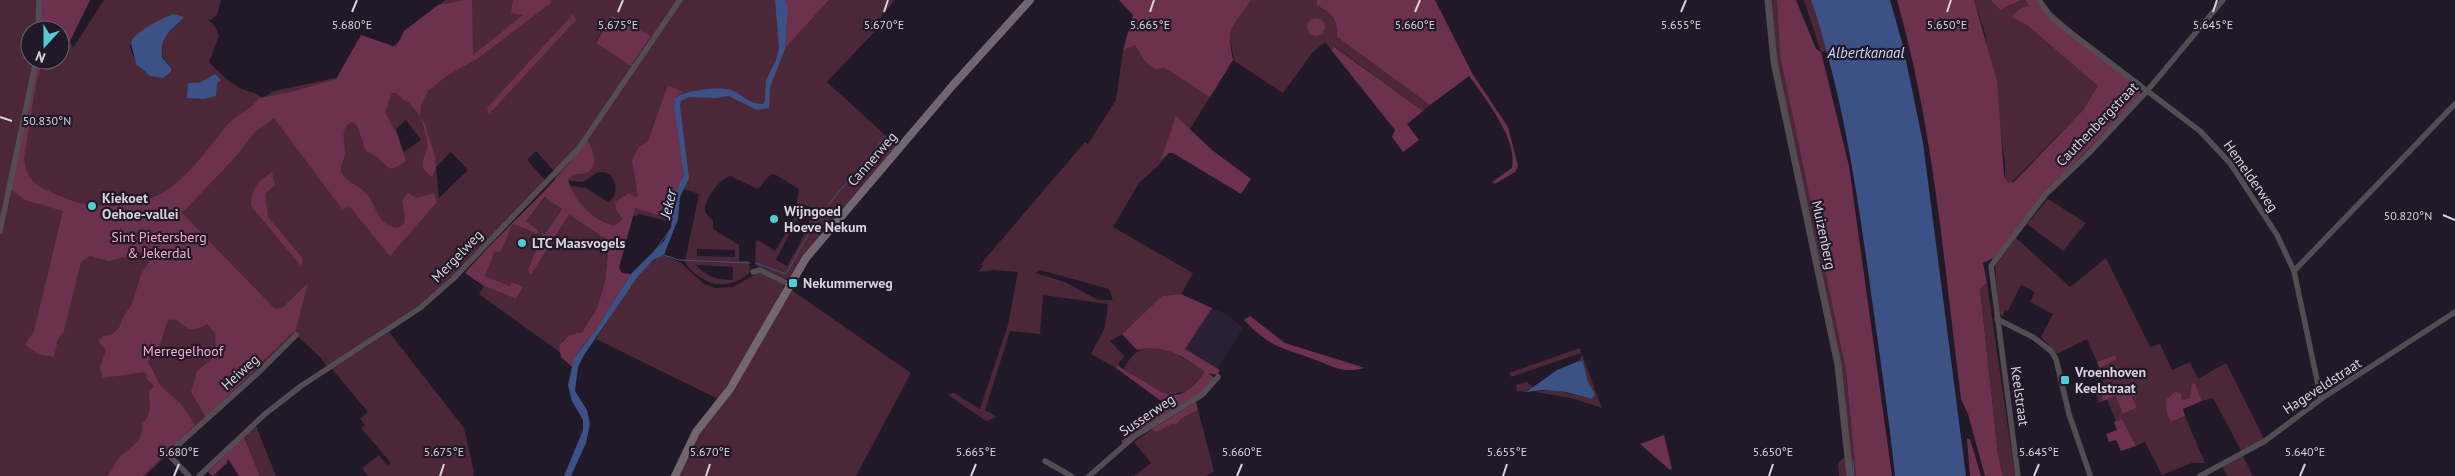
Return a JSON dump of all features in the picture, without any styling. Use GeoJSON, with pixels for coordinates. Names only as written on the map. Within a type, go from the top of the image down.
{"type":"FeatureCollection","features":[{"type":"Feature","properties":{"kind":"main road","name":"Cannerweg"},"geometry":{"type":"LineString","coordinates":[[675,476],[690,442],[730,389],[789,284],[827,230],[1030,0]]}},
{"type":"Feature","properties":{"kind":"street"},"geometry":{"type":"LineString","coordinates":[[38,20],[39,0]]}},
{"type":"Feature","properties":{"kind":"street","name":"Mergelweg"},"geometry":{"type":"LineString","coordinates":[[199,476],[272,408],[301,386],[420,308],[453,279],[579,148],[680,0]]}},
{"type":"Feature","properties":{"kind":"street","name":"Muizenberg"},"geometry":{"type":"LineString","coordinates":[[1768,0],[1774,62],[1838,366],[1850,476]]}},
{"type":"Feature","properties":{"kind":"street","name":"Hemelderweg"},"geometry":{"type":"LineString","coordinates":[[2039,0],[2052,18],[2063,28],[2200,131],[2219,149],[2277,235],[2294,271],[2321,399]]}},
{"type":"Feature","properties":{"kind":"street","name":"Cauthenbergstraat"},"geometry":{"type":"LineString","coordinates":[[1991,266],[2046,194],[2088,154],[2146,91],[2223,0]]}},
{"type":"Feature","properties":{"kind":"street"},"geometry":{"type":"LineString","coordinates":[[0,228],[34,70]]}},
{"type":"Feature","properties":{"kind":"street"},"geometry":{"type":"LineString","coordinates":[[2294,271],[2455,104]]}},
{"type":"Feature","properties":{"kind":"street","name":"Keelstraat"},"geometry":{"type":"LineString","coordinates":[[1991,266],[2018,476]]}},
{"type":"Feature","properties":{"kind":"street"},"geometry":{"type":"LineString","coordinates":[[753,272],[760,270],[789,284]]}},
{"type":"Feature","properties":{"kind":"street","name":"Hageveldstraat"},"geometry":{"type":"LineString","coordinates":[[2200,476],[2264,441],[2321,399],[2455,312]]}},
{"type":"Feature","properties":{"kind":"street"},"geometry":{"type":"LineString","coordinates":[[1997,319],[2033,337],[2050,351],[2056,359],[2089,476]]}},
{"type":"Feature","properties":{"kind":"street","name":"Heiweg"},"geometry":{"type":"LineString","coordinates":[[190,476],[168,454],[199,423],[260,372],[296,335]]}},
{"type":"Feature","properties":{"kind":"street","name":"Susserweg"},"geometry":{"type":"LineString","coordinates":[[1089,476],[1135,436],[1202,394],[1218,377]]}},
{"type":"Feature","properties":{"kind":"street"},"geometry":{"type":"LineString","coordinates":[[1045,461],[1071,476]]}},
{"type":"Feature","properties":{"kind":"shaded area"},"geometry":{"type":"Polygon","coordinates":[[[1212,308],[1228,315],[1243,328],[1218,368],[1184,349],[1212,308]]]}},
{"type":"Feature","properties":{"kind":"green space","name":"Sint Pietersberg & Jekerdal"},"geometry":{"type":"Polygon","coordinates":[[[0,0],[90,0],[70,41],[73,48],[104,0],[221,0],[217,15],[211,20],[207,19],[215,26],[219,36],[209,62],[232,83],[262,98],[274,91],[340,77],[357,42],[364,36],[390,49],[445,0],[827,0],[793,39],[829,0],[895,0],[874,25],[878,28],[827,82],[897,146],[825,228],[789,280],[755,265],[756,241],[758,240],[775,251],[794,219],[799,189],[776,175],[771,174],[758,189],[730,176],[721,182],[709,196],[705,212],[713,221],[713,229],[739,245],[739,261],[749,261],[750,272],[738,281],[717,284],[704,280],[697,275],[688,267],[685,261],[699,194],[678,187],[672,222],[638,214],[637,216],[634,215],[629,230],[624,233],[592,218],[558,184],[586,188],[608,202],[615,195],[616,190],[611,176],[600,172],[582,182],[555,179],[554,171],[536,151],[527,160],[546,181],[454,275],[422,303],[327,367],[321,358],[294,333],[258,370],[145,476],[0,476],[0,0]],[[173,14],[135,37],[130,46],[135,60],[144,71],[156,77],[171,72],[171,68],[162,55],[164,36],[178,24],[173,14]],[[611,17],[596,42],[634,63],[651,36],[611,17]],[[406,120],[396,129],[402,153],[421,140],[406,120]],[[451,152],[436,167],[439,198],[468,170],[451,152]],[[804,205],[776,260],[787,266],[799,245],[815,208],[804,205]],[[697,249],[697,256],[735,257],[735,250],[697,249]],[[696,265],[708,275],[733,280],[733,267],[696,265]]]}},
{"type":"Feature","properties":{"kind":"green space"},"geometry":{"type":"Polygon","coordinates":[[[40,0],[90,0],[70,41],[70,20],[39,20],[40,0]]]}},
{"type":"Feature","properties":{"kind":"green space"},"geometry":{"type":"Polygon","coordinates":[[[472,0],[473,55],[523,15],[511,13],[513,0],[550,0],[551,3],[477,59],[448,75],[428,91],[421,105],[420,116],[425,124],[435,157],[436,168],[432,177],[426,172],[423,163],[427,146],[421,119],[409,102],[403,100],[397,93],[392,93],[385,112],[398,136],[406,161],[395,168],[389,168],[377,157],[366,151],[357,125],[352,122],[345,127],[345,155],[341,172],[346,179],[365,192],[381,219],[386,223],[398,228],[404,224],[405,217],[402,201],[408,193],[417,198],[434,193],[437,202],[390,256],[350,207],[342,209],[274,118],[255,132],[237,155],[181,212],[275,309],[283,307],[308,283],[295,333],[293,332],[206,417],[191,392],[197,371],[214,357],[216,351],[215,333],[207,324],[193,329],[177,321],[168,320],[160,345],[148,362],[161,386],[181,404],[195,425],[143,476],[107,476],[118,459],[135,444],[141,435],[142,424],[149,413],[149,392],[154,386],[146,378],[147,374],[144,372],[103,378],[100,368],[106,350],[98,341],[103,336],[112,335],[119,328],[123,317],[132,304],[141,274],[154,254],[139,253],[109,261],[90,256],[81,262],[64,331],[58,339],[54,357],[38,354],[25,345],[34,331],[63,211],[25,200],[10,189],[35,70],[40,70],[36,83],[24,158],[31,179],[46,190],[79,203],[103,206],[132,204],[149,199],[179,181],[227,125],[259,98],[291,92],[336,79],[361,35],[396,47],[404,31],[438,5],[472,0]]]}},
{"type":"Feature","properties":{"kind":"green space"},"geometry":{"type":"Polygon","coordinates":[[[785,0],[829,0],[785,48],[788,8],[785,0]]]}},
{"type":"Feature","properties":{"kind":"green space"},"geometry":{"type":"Polygon","coordinates":[[[1119,0],[1251,0],[1232,27],[1230,40],[1233,60],[1210,97],[1164,68],[1155,69],[1145,61],[1135,45],[1123,50],[1133,15],[1119,0]]]}},
{"type":"Feature","properties":{"kind":"green space"},"geometry":{"type":"Polygon","coordinates":[[[1125,0],[1317,0],[1316,5],[1333,17],[1337,37],[1430,105],[1423,111],[1334,46],[1332,51],[1325,42],[1312,53],[1283,93],[1234,61],[1230,38],[1232,25],[1227,29],[1229,50],[1233,60],[1190,129],[1159,165],[1139,183],[1113,227],[1193,273],[1181,294],[1162,296],[1122,334],[1110,341],[1124,356],[1116,368],[1091,354],[1105,327],[1108,304],[1043,295],[1040,334],[1010,331],[985,410],[997,417],[986,421],[948,395],[954,393],[980,409],[1008,325],[1018,272],[992,270],[979,272],[983,265],[980,265],[1085,142],[1088,144],[1116,100],[1123,50],[1141,10],[1125,0]],[[1040,270],[1035,273],[1065,282],[1098,300],[1113,300],[1109,289],[1040,270]]]}},
{"type":"Feature","properties":{"kind":"green space"},"geometry":{"type":"Polygon","coordinates":[[[1317,0],[1435,0],[1472,73],[1508,127],[1518,166],[1515,172],[1495,184],[1492,182],[1512,168],[1513,157],[1510,144],[1499,119],[1469,76],[1430,105],[1337,37],[1333,17],[1316,5],[1317,0]]]}},
{"type":"Feature","properties":{"kind":"green space"},"geometry":{"type":"Polygon","coordinates":[[[1770,0],[1777,0],[1780,56],[1846,371],[1856,476],[1852,476],[1842,374],[1779,78],[1770,0]]]}},
{"type":"Feature","properties":{"kind":"green space"},"geometry":{"type":"Polygon","coordinates":[[[1777,0],[1796,0],[1816,49],[1821,52],[1849,166],[1892,476],[1856,476],[1846,371],[1780,56],[1777,0]]]}},
{"type":"Feature","properties":{"kind":"green space"},"geometry":{"type":"Polygon","coordinates":[[[1804,0],[1811,0],[1827,51],[1821,52],[1804,0]]]}},
{"type":"Feature","properties":{"kind":"green space"},"geometry":{"type":"Polygon","coordinates":[[[1897,0],[1974,0],[1997,81],[2004,176],[2008,183],[2014,182],[2083,110],[2098,86],[2027,25],[2011,17],[2021,8],[2029,6],[2025,0],[2037,0],[2140,88],[2140,96],[2047,191],[1994,258],[1983,263],[1987,283],[1980,289],[1998,455],[2003,476],[1985,476],[1968,414],[1961,399],[1929,148],[1910,49],[1897,0]]]}},
{"type":"Feature","properties":{"kind":"green space"},"geometry":{"type":"Polygon","coordinates":[[[1974,0],[1991,0],[2000,10],[2025,0],[2029,6],[2011,17],[2027,25],[2099,86],[2083,110],[2010,184],[2005,181],[2005,163],[1985,33],[1974,0]]]}},
{"type":"Feature","properties":{"kind":"green space"},"geometry":{"type":"Polygon","coordinates":[[[1991,0],[2021,0],[2000,10],[1991,0]]]}},
{"type":"Feature","properties":{"kind":"green space"},"geometry":{"type":"Polygon","coordinates":[[[573,14],[576,20],[489,114],[487,108],[573,14]]]}},
{"type":"Feature","properties":{"kind":"green space"},"geometry":{"type":"Polygon","coordinates":[[[612,16],[651,36],[631,66],[596,43],[612,16]]]}},
{"type":"Feature","properties":{"kind":"green space"},"geometry":{"type":"Polygon","coordinates":[[[1316,18],[1322,21],[1325,27],[1322,33],[1316,36],[1310,33],[1307,27],[1310,21],[1316,18]]]}},
{"type":"Feature","properties":{"kind":"green space"},"geometry":{"type":"Polygon","coordinates":[[[1333,46],[1423,111],[1407,124],[1419,140],[1403,152],[1392,137],[1395,130],[1332,51],[1333,46]]]}},
{"type":"Feature","properties":{"kind":"green space"},"geometry":{"type":"Polygon","coordinates":[[[670,86],[683,92],[677,95],[674,102],[684,175],[674,194],[672,222],[658,215],[635,208],[619,268],[622,273],[631,274],[595,331],[576,355],[572,367],[561,357],[559,345],[569,335],[582,332],[597,308],[605,281],[609,241],[569,215],[531,275],[528,270],[543,233],[545,234],[562,209],[545,197],[526,221],[538,230],[537,234],[513,224],[501,252],[495,251],[485,276],[510,286],[512,282],[523,287],[516,299],[484,286],[465,273],[559,175],[587,140],[593,153],[593,167],[586,173],[570,177],[568,180],[571,188],[585,209],[598,219],[614,226],[623,219],[616,210],[615,202],[629,193],[634,197],[638,196],[632,160],[639,147],[648,141],[667,87],[670,86]]]}},
{"type":"Feature","properties":{"kind":"green space"},"geometry":{"type":"Polygon","coordinates":[[[1176,116],[1212,150],[1251,179],[1241,194],[1173,153],[1169,153],[1161,160],[1176,116]]]}},
{"type":"Feature","properties":{"kind":"green space"},"geometry":{"type":"Polygon","coordinates":[[[272,172],[275,185],[265,194],[268,217],[303,259],[301,266],[251,206],[252,195],[256,186],[272,172]]]}},
{"type":"Feature","properties":{"kind":"green space"},"geometry":{"type":"Polygon","coordinates":[[[546,197],[562,209],[544,235],[531,275],[569,215],[609,241],[605,281],[597,308],[582,332],[569,335],[561,342],[562,354],[479,294],[484,286],[516,299],[523,287],[510,286],[485,276],[495,250],[501,252],[513,224],[537,234],[538,230],[526,221],[546,197]]]}},
{"type":"Feature","properties":{"kind":"green space"},"geometry":{"type":"Polygon","coordinates":[[[2048,199],[2086,223],[2063,251],[2027,224],[2048,199]]]}},
{"type":"Feature","properties":{"kind":"green space"},"geometry":{"type":"Polygon","coordinates":[[[2016,238],[2070,287],[2106,258],[2150,347],[2160,344],[2172,370],[2190,362],[2198,379],[2226,363],[2264,439],[2242,452],[2213,398],[2202,401],[2195,385],[2191,390],[2190,398],[2185,400],[2166,400],[2171,422],[2185,416],[2205,463],[2192,463],[2162,475],[2145,442],[2136,446],[2122,419],[2116,421],[2107,399],[2116,396],[2137,407],[2132,397],[2135,395],[2129,385],[2102,396],[2103,401],[2099,403],[2095,392],[2105,388],[2099,368],[2117,359],[2115,355],[2097,362],[2087,339],[2057,354],[2041,337],[2053,314],[2030,302],[2035,292],[2021,285],[2008,311],[2005,310],[2002,317],[1999,312],[1995,266],[2016,238]]]}},
{"type":"Feature","properties":{"kind":"green space"},"geometry":{"type":"Polygon","coordinates":[[[664,255],[681,263],[704,284],[716,288],[733,287],[760,272],[784,283],[782,292],[767,322],[718,399],[596,339],[634,279],[653,260],[664,255]]]}},
{"type":"Feature","properties":{"kind":"green space"},"geometry":{"type":"Polygon","coordinates":[[[1987,283],[2015,476],[2003,476],[1998,455],[1980,288],[1987,283]]]}},
{"type":"Feature","properties":{"kind":"green space"},"geometry":{"type":"Polygon","coordinates":[[[790,289],[911,373],[856,476],[678,476],[688,450],[790,289]]]}},
{"type":"Feature","properties":{"kind":"green space"},"geometry":{"type":"Polygon","coordinates":[[[1181,294],[1212,308],[1185,349],[1220,370],[1217,375],[1208,373],[1216,379],[1208,389],[1124,444],[1121,441],[1169,407],[1116,368],[1118,365],[1163,393],[1171,395],[1178,395],[1191,388],[1205,372],[1190,361],[1165,350],[1147,348],[1137,350],[1122,334],[1162,296],[1181,294]]]}},
{"type":"Feature","properties":{"kind":"green space"},"geometry":{"type":"Polygon","coordinates":[[[1250,316],[1285,343],[1365,368],[1357,370],[1339,369],[1284,349],[1261,336],[1253,329],[1244,320],[1250,316]]]}},
{"type":"Feature","properties":{"kind":"green space"},"geometry":{"type":"Polygon","coordinates":[[[389,332],[464,428],[474,472],[473,476],[368,476],[362,468],[379,455],[387,465],[391,463],[361,428],[365,425],[360,419],[368,412],[332,369],[389,332]]]}},
{"type":"Feature","properties":{"kind":"green space"},"geometry":{"type":"Polygon","coordinates":[[[1155,347],[1188,360],[1206,372],[1187,391],[1170,395],[1162,394],[1123,370],[1136,353],[1155,347]]]}},
{"type":"Feature","properties":{"kind":"green space"},"geometry":{"type":"Polygon","coordinates":[[[1580,348],[1581,353],[1511,377],[1509,373],[1580,348]]]}},
{"type":"Feature","properties":{"kind":"green space"},"geometry":{"type":"Polygon","coordinates":[[[1582,355],[1602,408],[1571,398],[1535,392],[1549,390],[1592,399],[1595,394],[1588,382],[1583,363],[1579,361],[1582,355]]]}},
{"type":"Feature","properties":{"kind":"green space"},"geometry":{"type":"Polygon","coordinates":[[[2115,355],[2117,359],[2099,368],[2097,362],[2115,355]]]}},
{"type":"Feature","properties":{"kind":"green space"},"geometry":{"type":"Polygon","coordinates":[[[1527,382],[1533,387],[1526,392],[1517,391],[1516,385],[1527,382]]]}},
{"type":"Feature","properties":{"kind":"green space"},"geometry":{"type":"Polygon","coordinates":[[[2192,383],[2195,384],[2202,401],[2183,409],[2185,416],[2171,422],[2167,414],[2166,400],[2175,392],[2181,393],[2182,400],[2190,398],[2192,383]]]}},
{"type":"Feature","properties":{"kind":"green space"},"geometry":{"type":"Polygon","coordinates":[[[2129,385],[2136,395],[2132,397],[2137,407],[2123,414],[2116,396],[2103,401],[2102,396],[2129,385]]]}},
{"type":"Feature","properties":{"kind":"green space"},"geometry":{"type":"Polygon","coordinates":[[[1196,402],[1198,410],[1182,418],[1177,424],[1171,424],[1156,433],[1152,429],[1196,402]]]}},
{"type":"Feature","properties":{"kind":"green space"},"geometry":{"type":"Polygon","coordinates":[[[1198,410],[1214,471],[1206,476],[1134,476],[1151,463],[1134,442],[1152,429],[1156,433],[1171,424],[1177,424],[1182,418],[1198,410]]]}},
{"type":"Feature","properties":{"kind":"green space"},"geometry":{"type":"Polygon","coordinates":[[[2122,419],[2136,446],[2121,451],[2116,440],[2109,442],[2106,434],[2117,430],[2114,422],[2122,419]]]}},
{"type":"Feature","properties":{"kind":"green space"},"geometry":{"type":"Polygon","coordinates":[[[256,426],[276,476],[260,476],[244,437],[256,426]]]}},
{"type":"Feature","properties":{"kind":"green space"},"geometry":{"type":"Polygon","coordinates":[[[1664,435],[1672,469],[1670,470],[1640,444],[1664,435]]]}},
{"type":"Feature","properties":{"kind":"green space"},"geometry":{"type":"Polygon","coordinates":[[[244,437],[260,476],[239,476],[228,459],[227,463],[213,476],[208,472],[244,437]]]}},
{"type":"Feature","properties":{"kind":"green space"},"geometry":{"type":"Polygon","coordinates":[[[1967,439],[1970,439],[1981,476],[1970,476],[1967,439]]]}},
{"type":"Feature","properties":{"kind":"green space"},"geometry":{"type":"Polygon","coordinates":[[[2243,456],[2253,476],[2228,476],[2222,467],[2243,456]]]}},
{"type":"Feature","properties":{"kind":"green space"},"geometry":{"type":"Polygon","coordinates":[[[1845,457],[1848,476],[1839,476],[1838,463],[1845,457]]]}},
{"type":"Feature","properties":{"kind":"water"},"geometry":{"type":"Polygon","coordinates":[[[775,0],[785,0],[788,8],[785,49],[770,87],[769,108],[757,110],[729,96],[716,98],[689,97],[681,101],[680,106],[689,178],[680,197],[678,219],[664,255],[653,260],[638,276],[584,355],[578,367],[575,391],[587,410],[590,424],[586,443],[571,476],[564,476],[583,430],[583,420],[572,401],[568,385],[574,358],[595,331],[631,274],[664,241],[671,228],[674,194],[684,175],[674,106],[675,99],[693,91],[719,88],[731,90],[750,101],[763,104],[765,101],[766,80],[776,60],[779,48],[775,0]]]}},
{"type":"Feature","properties":{"kind":"water","name":"Albertkanaal"},"geometry":{"type":"Polygon","coordinates":[[[1811,0],[1890,0],[1903,46],[1923,143],[1966,476],[1895,476],[1867,262],[1849,148],[1823,37],[1811,0]]]}},
{"type":"Feature","properties":{"kind":"water"},"geometry":{"type":"Polygon","coordinates":[[[173,14],[184,17],[167,34],[163,43],[162,57],[171,68],[171,72],[163,78],[150,76],[136,64],[131,43],[143,30],[173,14]]]}},
{"type":"Feature","properties":{"kind":"water"},"geometry":{"type":"Polygon","coordinates":[[[215,74],[221,80],[217,83],[216,96],[204,99],[187,98],[188,83],[199,83],[215,74]]]}},
{"type":"Feature","properties":{"kind":"water"},"geometry":{"type":"Polygon","coordinates":[[[1579,361],[1583,362],[1588,382],[1595,394],[1592,399],[1566,392],[1543,390],[1526,392],[1557,370],[1579,361]]]}},
{"type":"Feature","properties":{"kind":"waterway"},"geometry":{"type":"LineString","coordinates":[[828,205],[886,136]]}},
{"type":"Feature","properties":{"kind":"waterway"},"geometry":{"type":"LineString","coordinates":[[756,263],[786,274],[815,222],[825,210]]}},
{"type":"Feature","properties":{"kind":"waterway","name":"Jeker"},"geometry":{"type":"LineString","coordinates":[[651,256],[672,227]]}},
{"type":"Feature","properties":{"kind":"waterway"},"geometry":{"type":"LineString","coordinates":[[664,255],[679,260],[750,263]]}},
{"type":"Feature","properties":{"kind":"waterway"},"geometry":{"type":"LineString","coordinates":[[1853,461],[1854,476]]}},
{"type":"Feature","properties":{"kind":"place","name":"Kiekoet Oehoe-vallei"},"geometry":{"type":"Point","coordinates":[92,206]}},
{"type":"Feature","properties":{"kind":"place","name":"Wijngoed Hoeve Nekum"},"geometry":{"type":"Point","coordinates":[774,219]}},
{"type":"Feature","properties":{"kind":"place","name":"LTC Maasvogels"},"geometry":{"type":"Point","coordinates":[522,243]}},
{"type":"Feature","properties":{"kind":"place","name":"Nekummerweg"},"geometry":{"type":"Point","coordinates":[793,283]}},
{"type":"Feature","properties":{"kind":"place","name":"Vroenhoven Keelstraat"},"geometry":{"type":"Point","coordinates":[2065,380]}},
{"type":"Feature","properties":{"kind":"park label","name":"Merregelhoof"},"geometry":{"type":"Point","coordinates":[183,351]}}]}
